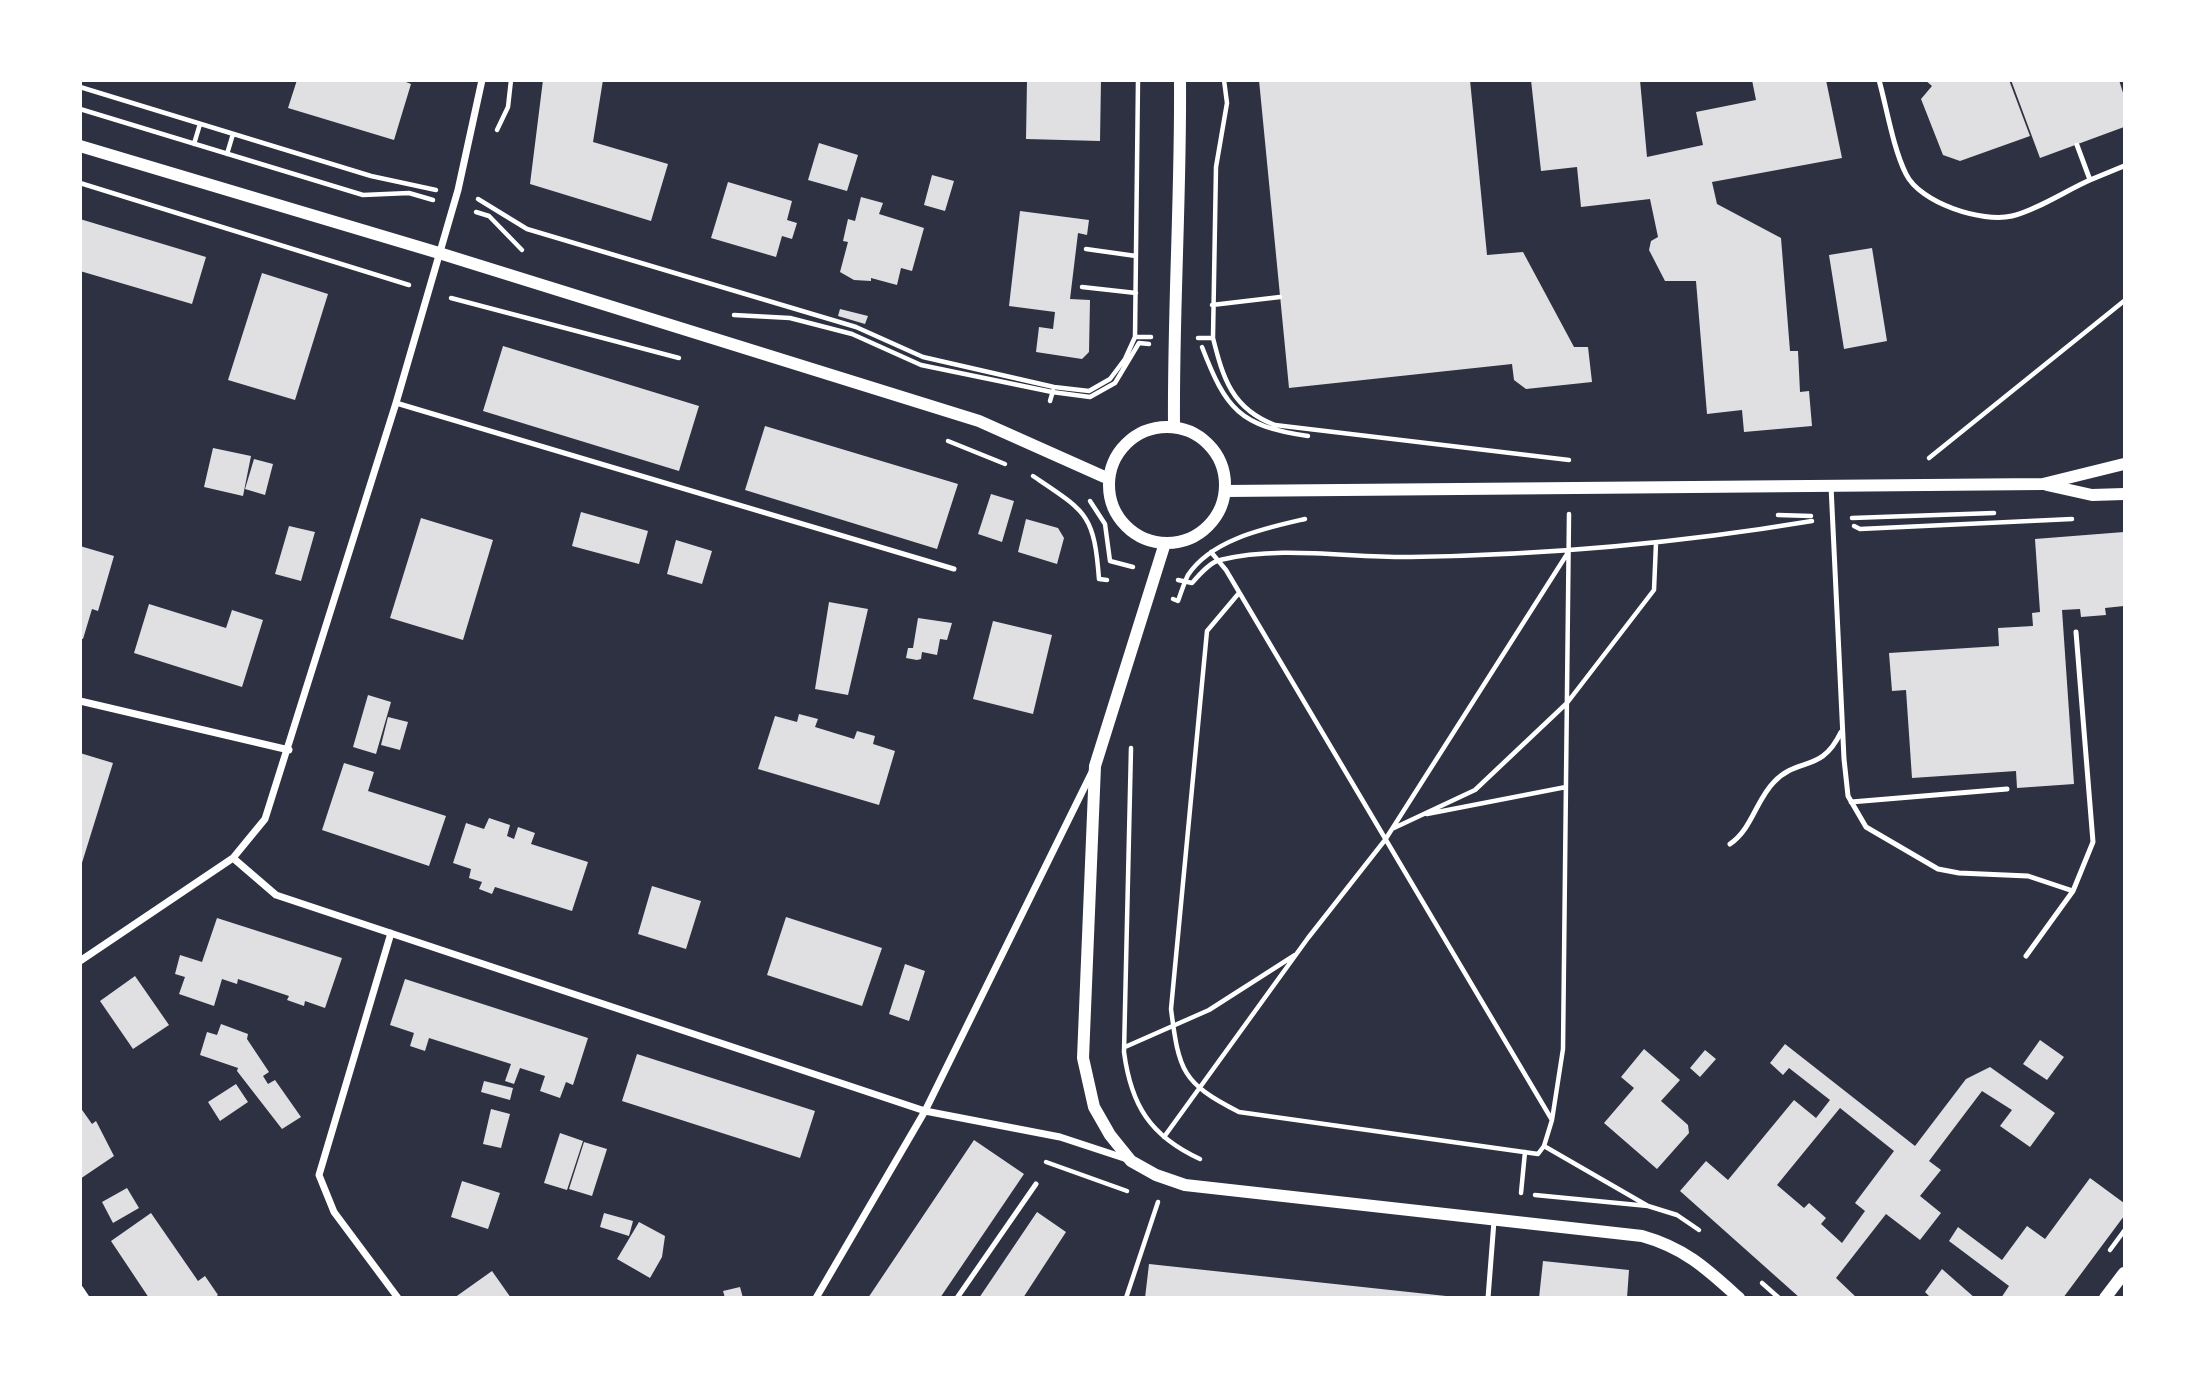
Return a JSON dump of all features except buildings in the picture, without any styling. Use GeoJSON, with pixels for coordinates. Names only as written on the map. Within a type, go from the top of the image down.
{"type":"FeatureCollection","features":[{"type":"Feature","properties":{"kind":"street"},"geometry":{"type":"LineString","coordinates":[[80,961],[233,858],[265,819],[289,750],[396,402],[475,120],[482,80]]}},
{"type":"Feature","properties":{"kind":"street"},"geometry":{"type":"LineString","coordinates":[[1174,427],[1173,342],[1181,173],[1180,80]]}},
{"type":"Feature","properties":{"kind":"street"},"geometry":{"type":"LineString","coordinates":[[80,146],[439,253],[979,421],[1110,479]]}},
{"type":"Feature","properties":{"kind":"street"},"geometry":{"type":"LineString","coordinates":[[1174,427],[1191,432],[1212,449],[1224,473],[1225,491],[1220,508],[1211,523],[1198,534],[1165,543],[1138,534],[1117,515],[1110,498],[1110,479],[1114,461],[1124,446],[1138,434],[1155,428],[1174,427]]}},
{"type":"Feature","properties":{"kind":"street"},"geometry":{"type":"LineString","coordinates":[[2043,484],[2124,464]]}},
{"type":"Feature","properties":{"kind":"street"},"geometry":{"type":"LineString","coordinates":[[1225,491],[2043,484],[2092,495],[2124,494]]}},
{"type":"Feature","properties":{"kind":"street"},"geometry":{"type":"LineString","coordinates":[[816,1297],[925,1111],[1095,765],[1165,543]]}},
{"type":"Feature","properties":{"kind":"street"},"geometry":{"type":"LineString","coordinates":[[80,701],[289,750]]}},
{"type":"Feature","properties":{"kind":"street"},"geometry":{"type":"LineString","coordinates":[[1095,765],[1083,1058],[1094,1107],[1110,1135],[1131,1161]]}},
{"type":"Feature","properties":{"kind":"street"},"geometry":{"type":"LineString","coordinates":[[233,858],[276,895],[925,1111],[1060,1138],[1131,1161],[1156,1175],[1185,1185],[1642,1236],[1669,1244],[1694,1258],[1740,1297]]}},
{"type":"Feature","properties":{"kind":"street"},"geometry":{"type":"LineString","coordinates":[[391,933],[319,1175],[334,1212],[398,1297]]}},
{"type":"Feature","properties":{"kind":"street"},"geometry":{"type":"LineString","coordinates":[[2105,1297],[2124,1273]]}},
{"type":"Feature","properties":{"kind":"street"},"geometry":{"type":"LineString","coordinates":[[80,1289],[86,1297]]}},
{"type":"Feature","properties":{"kind":"lane"},"geometry":{"type":"LineString","coordinates":[[1880,80],[1906,175],[1918,189],[1934,200],[1972,214],[2012,216],[2124,166]]}},
{"type":"Feature","properties":{"kind":"lane"},"geometry":{"type":"LineString","coordinates":[[2077,145],[2090,180]]}},
{"type":"Feature","properties":{"kind":"lane"},"geometry":{"type":"LineString","coordinates":[[396,402],[954,569]]}},
{"type":"Feature","properties":{"kind":"lane"},"geometry":{"type":"LineString","coordinates":[[1831,486],[1843,729],[1848,796],[1851,802],[1866,827],[1938,869],[1959,873],[2028,876],[2073,891]]}},
{"type":"Feature","properties":{"kind":"lane"},"geometry":{"type":"LineString","coordinates":[[2026,956],[2073,891],[2094,842],[2076,632]]}},
{"type":"Feature","properties":{"kind":"lane"},"geometry":{"type":"LineString","coordinates":[[1730,844],[1744,831],[1775,780],[1826,756],[1843,729]]}},
{"type":"Feature","properties":{"kind":"lane"},"geometry":{"type":"LineString","coordinates":[[1851,802],[2007,789]]}},
{"type":"Feature","properties":{"kind":"lane"},"geometry":{"type":"LineString","coordinates":[[957,1297],[1036,1184]]}},
{"type":"Feature","properties":{"kind":"lane"},"geometry":{"type":"LineString","coordinates":[[1488,1297],[1494,1221]]}},
{"type":"Feature","properties":{"kind":"path"},"geometry":{"type":"LineString","coordinates":[[724,312],[801,320],[852,334],[921,365],[1053,389],[1090,391],[1110,379],[1125,359],[1135,337],[1138,80]]}},
{"type":"Feature","properties":{"kind":"path"},"geometry":{"type":"LineString","coordinates":[[1224,80],[1227,103],[1216,167],[1213,338],[1224,381],[1234,395],[1259,419],[1275,425],[1582,460]]}},
{"type":"Feature","properties":{"kind":"path"},"geometry":{"type":"LineString","coordinates":[[80,87],[371,176],[433,190]]}},
{"type":"Feature","properties":{"kind":"path"},"geometry":{"type":"LineString","coordinates":[[80,109],[363,195],[409,193],[437,201]]}},
{"type":"Feature","properties":{"kind":"path"},"geometry":{"type":"LineString","coordinates":[[194,144],[200,124]]}},
{"type":"Feature","properties":{"kind":"path"},"geometry":{"type":"LineString","coordinates":[[226,154],[233,134]]}},
{"type":"Feature","properties":{"kind":"path"},"geometry":{"type":"LineString","coordinates":[[80,183],[428,291],[682,359]]}},
{"type":"Feature","properties":{"kind":"path"},"geometry":{"type":"LineString","coordinates":[[476,198],[527,229],[856,327],[923,357],[1090,397],[1115,383],[1139,343],[1213,338]]}},
{"type":"Feature","properties":{"kind":"path"},"geometry":{"type":"LineString","coordinates":[[469,211],[489,216],[522,250],[534,254]]}},
{"type":"Feature","properties":{"kind":"path"},"geometry":{"type":"LineString","coordinates":[[510,228],[513,222]]}},
{"type":"Feature","properties":{"kind":"path"},"geometry":{"type":"LineString","coordinates":[[505,246],[507,238]]}},
{"type":"Feature","properties":{"kind":"path"},"geometry":{"type":"LineString","coordinates":[[1086,249],[1136,256]]}},
{"type":"Feature","properties":{"kind":"path"},"geometry":{"type":"LineString","coordinates":[[400,281],[402,292]]}},
{"type":"Feature","properties":{"kind":"path"},"geometry":{"type":"LineString","coordinates":[[1082,287],[1136,293]]}},
{"type":"Feature","properties":{"kind":"path"},"geometry":{"type":"LineString","coordinates":[[1212,305],[1280,297]]}},
{"type":"Feature","properties":{"kind":"path"},"geometry":{"type":"LineString","coordinates":[[1937,462],[1924,463],[2124,301]]}},
{"type":"Feature","properties":{"kind":"path"},"geometry":{"type":"LineString","coordinates":[[1135,337],[1201,345],[1218,388],[1234,407],[1256,425],[1272,431],[1308,436]]}},
{"type":"Feature","properties":{"kind":"path"},"geometry":{"type":"LineString","coordinates":[[1050,401],[1053,389]]}},
{"type":"Feature","properties":{"kind":"path"},"geometry":{"type":"LineString","coordinates":[[922,403],[937,429],[1008,462],[935,436]]}},
{"type":"Feature","properties":{"kind":"path"},"geometry":{"type":"LineString","coordinates":[[1043,474],[1033,469],[1032,475],[1081,509],[1096,541],[1099,579],[1107,580]]}},
{"type":"Feature","properties":{"kind":"path"},"geometry":{"type":"LineString","coordinates":[[1084,494],[1105,524],[1110,561],[1156,572],[1185,583],[1192,583],[1218,560],[1273,554],[1410,557],[1569,550],[1656,543],[1831,518],[1860,529],[2086,518]]}},
{"type":"Feature","properties":{"kind":"path"},"geometry":{"type":"LineString","coordinates":[[1239,593],[1207,631],[1171,1009],[1178,1057],[1199,1090],[1239,1112],[1538,1154],[1544,1146],[1552,1119],[1563,1049],[1569,509],[1582,510]]}},
{"type":"Feature","properties":{"kind":"path"},"geometry":{"type":"LineString","coordinates":[[1771,515],[1831,518],[2001,513]]}},
{"type":"Feature","properties":{"kind":"path"},"geometry":{"type":"LineString","coordinates":[[1173,613],[1185,583],[1210,552],[1269,527],[1313,517]]}},
{"type":"Feature","properties":{"kind":"path"},"geometry":{"type":"LineString","coordinates":[[1392,828],[1475,790],[1567,703],[1654,590],[1656,543]]}},
{"type":"Feature","properties":{"kind":"path"},"geometry":{"type":"LineString","coordinates":[[1164,1137],[1298,953],[1385,840],[1569,550]]}},
{"type":"Feature","properties":{"kind":"path"},"geometry":{"type":"LineString","coordinates":[[1210,552],[1239,593],[1552,1119]]}},
{"type":"Feature","properties":{"kind":"path"},"geometry":{"type":"LineString","coordinates":[[1168,598],[1178,601]]}},
{"type":"Feature","properties":{"kind":"path"},"geometry":{"type":"LineString","coordinates":[[1132,742],[1125,1047],[1135,1099],[1164,1137],[1207,1162]]}},
{"type":"Feature","properties":{"kind":"path"},"geometry":{"type":"LineString","coordinates":[[1419,816],[1566,787]]}},
{"type":"Feature","properties":{"kind":"path"},"geometry":{"type":"LineString","coordinates":[[1125,1047],[1209,1010],[1298,953]]}},
{"type":"Feature","properties":{"kind":"path"},"geometry":{"type":"LineString","coordinates":[[1544,1146],[1648,1206],[1691,1223]]}},
{"type":"Feature","properties":{"kind":"path"},"geometry":{"type":"LineString","coordinates":[[1521,1194],[1525,1152]]}},
{"type":"Feature","properties":{"kind":"path"},"geometry":{"type":"LineString","coordinates":[[1507,1192],[1648,1206]]}},
{"type":"Feature","properties":{"kind":"path"},"geometry":{"type":"LineString","coordinates":[[1126,1297],[1157,1202],[1169,1206]]}}]}
